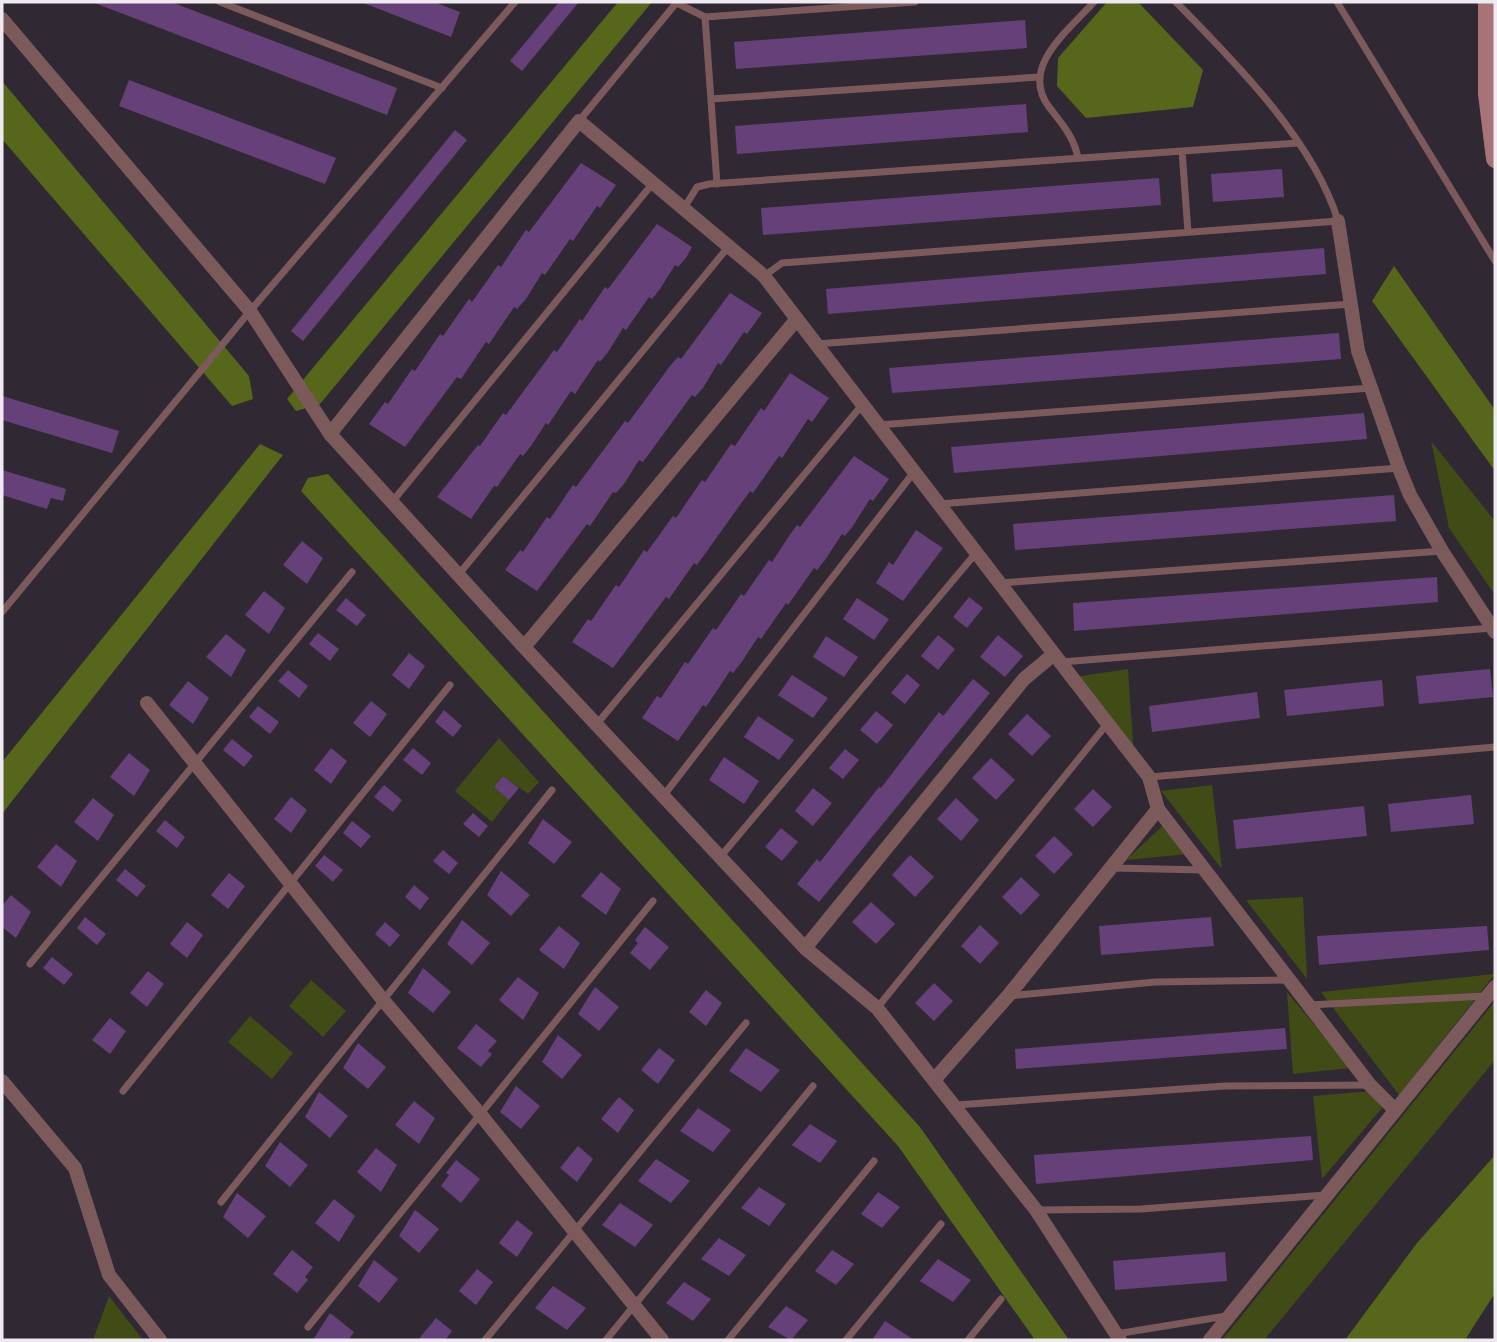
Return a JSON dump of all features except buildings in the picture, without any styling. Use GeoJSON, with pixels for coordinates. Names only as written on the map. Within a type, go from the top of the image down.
{"type":"FeatureCollection","features":[{"type":"Feature","properties":{"kind":"main road"},"geometry":{"type":"LineString","coordinates":[[1487,2],[1487,94],[1495,159]]}},
{"type":"Feature","properties":{"kind":"street"},"geometry":{"type":"LineString","coordinates":[[2,19],[250,312],[330,434],[596,726],[664,795],[805,948],[877,1008],[1036,1210],[1118,1337]]}},
{"type":"Feature","properties":{"kind":"street"},"geometry":{"type":"LineString","coordinates":[[330,434],[579,121],[764,276],[1149,777],[1158,809],[1370,1085],[1395,1110]]}},
{"type":"Feature","properties":{"kind":"street"},"geometry":{"type":"LineString","coordinates":[[1338,221],[1357,351],[1399,468],[1410,495],[1442,551],[1494,630]]}},
{"type":"Feature","properties":{"kind":"street"},"geometry":{"type":"LineString","coordinates":[[524,647],[796,320]]}},
{"type":"Feature","properties":{"kind":"street"},"geometry":{"type":"LineString","coordinates":[[805,948],[1024,679],[1057,658]]}},
{"type":"Feature","properties":{"kind":"street"},"geometry":{"type":"LineString","coordinates":[[146,703],[289,884],[480,1114],[662,1340]]}},
{"type":"Feature","properties":{"kind":"street"},"geometry":{"type":"LineString","coordinates":[[934,1080],[1008,996],[1158,809]]}},
{"type":"Feature","properties":{"kind":"street"},"geometry":{"type":"LineString","coordinates":[[1210,1340],[1495,986]]}},
{"type":"Feature","properties":{"kind":"street"},"geometry":{"type":"LineString","coordinates":[[2,1081],[75,1168],[109,1275],[160,1340]]}},
{"type":"Feature","properties":{"kind":"lane"},"geometry":{"type":"LineString","coordinates":[[220,2],[442,88]]}},
{"type":"Feature","properties":{"kind":"lane"},"geometry":{"type":"LineString","coordinates":[[579,121],[677,2],[705,17],[915,2]]}},
{"type":"Feature","properties":{"kind":"lane"},"geometry":{"type":"LineString","coordinates":[[1078,159],[1074,139],[1041,92],[1039,77],[1046,56],[1094,2]]}},
{"type":"Feature","properties":{"kind":"lane"},"geometry":{"type":"LineString","coordinates":[[764,276],[782,262],[1338,221],[1321,177],[1297,143],[1237,64],[1176,2]]}},
{"type":"Feature","properties":{"kind":"lane"},"geometry":{"type":"LineString","coordinates":[[1337,2],[1495,261]]}},
{"type":"Feature","properties":{"kind":"lane"},"geometry":{"type":"LineString","coordinates":[[2,611],[250,312],[512,3]]}},
{"type":"Feature","properties":{"kind":"lane"},"geometry":{"type":"LineString","coordinates":[[705,17],[717,184]]}},
{"type":"Feature","properties":{"kind":"lane"},"geometry":{"type":"LineString","coordinates":[[711,99],[1039,77]]}},
{"type":"Feature","properties":{"kind":"lane"},"geometry":{"type":"LineString","coordinates":[[684,209],[697,187],[717,184],[1297,143]]}},
{"type":"Feature","properties":{"kind":"lane"},"geometry":{"type":"LineString","coordinates":[[1182,151],[1188,232]]}},
{"type":"Feature","properties":{"kind":"lane"},"geometry":{"type":"LineString","coordinates":[[392,502],[653,183]]}},
{"type":"Feature","properties":{"kind":"lane"},"geometry":{"type":"LineString","coordinates":[[459,573],[729,246]]}},
{"type":"Feature","properties":{"kind":"lane"},"geometry":{"type":"LineString","coordinates":[[815,344],[1350,304]]}},
{"type":"Feature","properties":{"kind":"lane"},"geometry":{"type":"LineString","coordinates":[[877,425],[1371,388]]}},
{"type":"Feature","properties":{"kind":"lane"},"geometry":{"type":"LineString","coordinates":[[596,726],[862,405]]}},
{"type":"Feature","properties":{"kind":"lane"},"geometry":{"type":"LineString","coordinates":[[938,504],[1399,468]]}},
{"type":"Feature","properties":{"kind":"lane"},"geometry":{"type":"LineString","coordinates":[[664,795],[914,472]]}},
{"type":"Feature","properties":{"kind":"lane"},"geometry":{"type":"LineString","coordinates":[[999,583],[1442,551]]}},
{"type":"Feature","properties":{"kind":"lane"},"geometry":{"type":"LineString","coordinates":[[721,856],[976,553]]}},
{"type":"Feature","properties":{"kind":"lane"},"geometry":{"type":"LineString","coordinates":[[30,964],[352,572]]}},
{"type":"Feature","properties":{"kind":"lane"},"geometry":{"type":"LineString","coordinates":[[1057,658],[1494,630]]}},
{"type":"Feature","properties":{"kind":"lane"},"geometry":{"type":"LineString","coordinates":[[123,1091],[450,685]]}},
{"type":"Feature","properties":{"kind":"lane"},"geometry":{"type":"LineString","coordinates":[[877,1008],[1108,723]]}},
{"type":"Feature","properties":{"kind":"lane"},"geometry":{"type":"LineString","coordinates":[[1149,777],[1495,747]]}},
{"type":"Feature","properties":{"kind":"lane"},"geometry":{"type":"LineString","coordinates":[[221,1202],[552,790]]}},
{"type":"Feature","properties":{"kind":"lane"},"geometry":{"type":"LineString","coordinates":[[1113,868],[1206,870]]}},
{"type":"Feature","properties":{"kind":"lane"},"geometry":{"type":"LineString","coordinates":[[308,1327],[653,901]]}},
{"type":"Feature","properties":{"kind":"lane"},"geometry":{"type":"LineString","coordinates":[[1008,996],[1155,982],[1289,980]]}},
{"type":"Feature","properties":{"kind":"lane"},"geometry":{"type":"LineString","coordinates":[[1308,1005],[1487,996],[1495,986]]}},
{"type":"Feature","properties":{"kind":"lane"},"geometry":{"type":"LineString","coordinates":[[485,1340],[746,1023]]}},
{"type":"Feature","properties":{"kind":"lane"},"geometry":{"type":"LineString","coordinates":[[956,1105],[1225,1086],[1370,1085]]}},
{"type":"Feature","properties":{"kind":"lane"},"geometry":{"type":"LineString","coordinates":[[606,1340],[813,1086]]}},
{"type":"Feature","properties":{"kind":"lane"},"geometry":{"type":"LineString","coordinates":[[728,1340],[874,1161]]}},
{"type":"Feature","properties":{"kind":"lane"},"geometry":{"type":"LineString","coordinates":[[1036,1210],[1141,1209],[1328,1195]]}},
{"type":"Feature","properties":{"kind":"lane"},"geometry":{"type":"LineString","coordinates":[[846,1340],[941,1224]]}},
{"type":"Feature","properties":{"kind":"lane"},"geometry":{"type":"LineString","coordinates":[[968,1340],[1001,1299]]}},
{"type":"Feature","properties":{"kind":"lane"},"geometry":{"type":"LineString","coordinates":[[1118,1337],[1229,1316]]}},
{"type":"Feature","properties":{"kind":"green space"},"geometry":{"type":"Polygon","coordinates":[[[618,2],[652,2],[320,404],[296,411],[287,399],[618,2]]]}},
{"type":"Feature","properties":{"kind":"green space"},"geometry":{"type":"Polygon","coordinates":[[[1107,2],[1138,2],[1203,70],[1193,107],[1086,118],[1057,86],[1058,58],[1107,2]]]}},
{"type":"Feature","properties":{"kind":"green space"},"geometry":{"type":"Polygon","coordinates":[[[2,81],[249,376],[253,399],[232,406],[2,139],[2,81]]]}},
{"type":"Feature","properties":{"kind":"green space"},"geometry":{"type":"Polygon","coordinates":[[[1394,266],[1495,410],[1495,471],[1372,301],[1394,266]]]}},
{"type":"Feature","properties":{"kind":"green space"},"geometry":{"type":"Polygon","coordinates":[[[1431,441],[1495,521],[1495,595],[1449,528],[1431,441]]]}},
{"type":"Feature","properties":{"kind":"green space"},"geometry":{"type":"Polygon","coordinates":[[[260,444],[283,455],[2,814],[2,762],[260,444]]]}},
{"type":"Feature","properties":{"kind":"green space"},"geometry":{"type":"Polygon","coordinates":[[[328,474],[920,1127],[1069,1340],[1035,1340],[898,1146],[301,491],[308,478],[328,474]]]}},
{"type":"Feature","properties":{"kind":"green space"},"geometry":{"type":"Polygon","coordinates":[[[1128,669],[1134,757],[1075,677],[1128,669]]]}},
{"type":"Feature","properties":{"kind":"green space"},"geometry":{"type":"Polygon","coordinates":[[[499,738],[539,782],[528,794],[503,776],[494,787],[509,800],[492,822],[455,791],[499,738]]]}},
{"type":"Feature","properties":{"kind":"green space"},"geometry":{"type":"Polygon","coordinates":[[[1212,785],[1222,869],[1161,791],[1212,785]]]}},
{"type":"Feature","properties":{"kind":"green space"},"geometry":{"type":"Polygon","coordinates":[[[1170,819],[1199,853],[1126,860],[1170,819]]]}},
{"type":"Feature","properties":{"kind":"green space"},"geometry":{"type":"Polygon","coordinates":[[[1303,897],[1307,978],[1307,979],[1246,900],[1303,897]]]}},
{"type":"Feature","properties":{"kind":"green space"},"geometry":{"type":"Polygon","coordinates":[[[1495,974],[1399,1095],[1321,992],[1495,974]]]}},
{"type":"Feature","properties":{"kind":"green space"},"geometry":{"type":"Polygon","coordinates":[[[311,980],[346,1011],[323,1037],[289,1006],[311,980]]]}},
{"type":"Feature","properties":{"kind":"green space"},"geometry":{"type":"Polygon","coordinates":[[[1287,992],[1350,1068],[1293,1074],[1287,992]]]}},
{"type":"Feature","properties":{"kind":"green space"},"geometry":{"type":"Polygon","coordinates":[[[1495,1001],[1495,1060],[1264,1340],[1222,1340],[1495,1001]]]}},
{"type":"Feature","properties":{"kind":"green space"},"geometry":{"type":"Polygon","coordinates":[[[250,1016],[293,1053],[272,1079],[228,1042],[250,1016]]]}},
{"type":"Feature","properties":{"kind":"green space"},"geometry":{"type":"Polygon","coordinates":[[[1373,1091],[1382,1108],[1322,1179],[1313,1096],[1373,1091]]]}},
{"type":"Feature","properties":{"kind":"green space"},"geometry":{"type":"Polygon","coordinates":[[[1495,1155],[1495,1293],[1465,1340],[1345,1340],[1417,1243],[1495,1155]]]}},
{"type":"Feature","properties":{"kind":"green space"},"geometry":{"type":"Polygon","coordinates":[[[109,1296],[143,1340],[93,1340],[109,1296]]]}}]}
